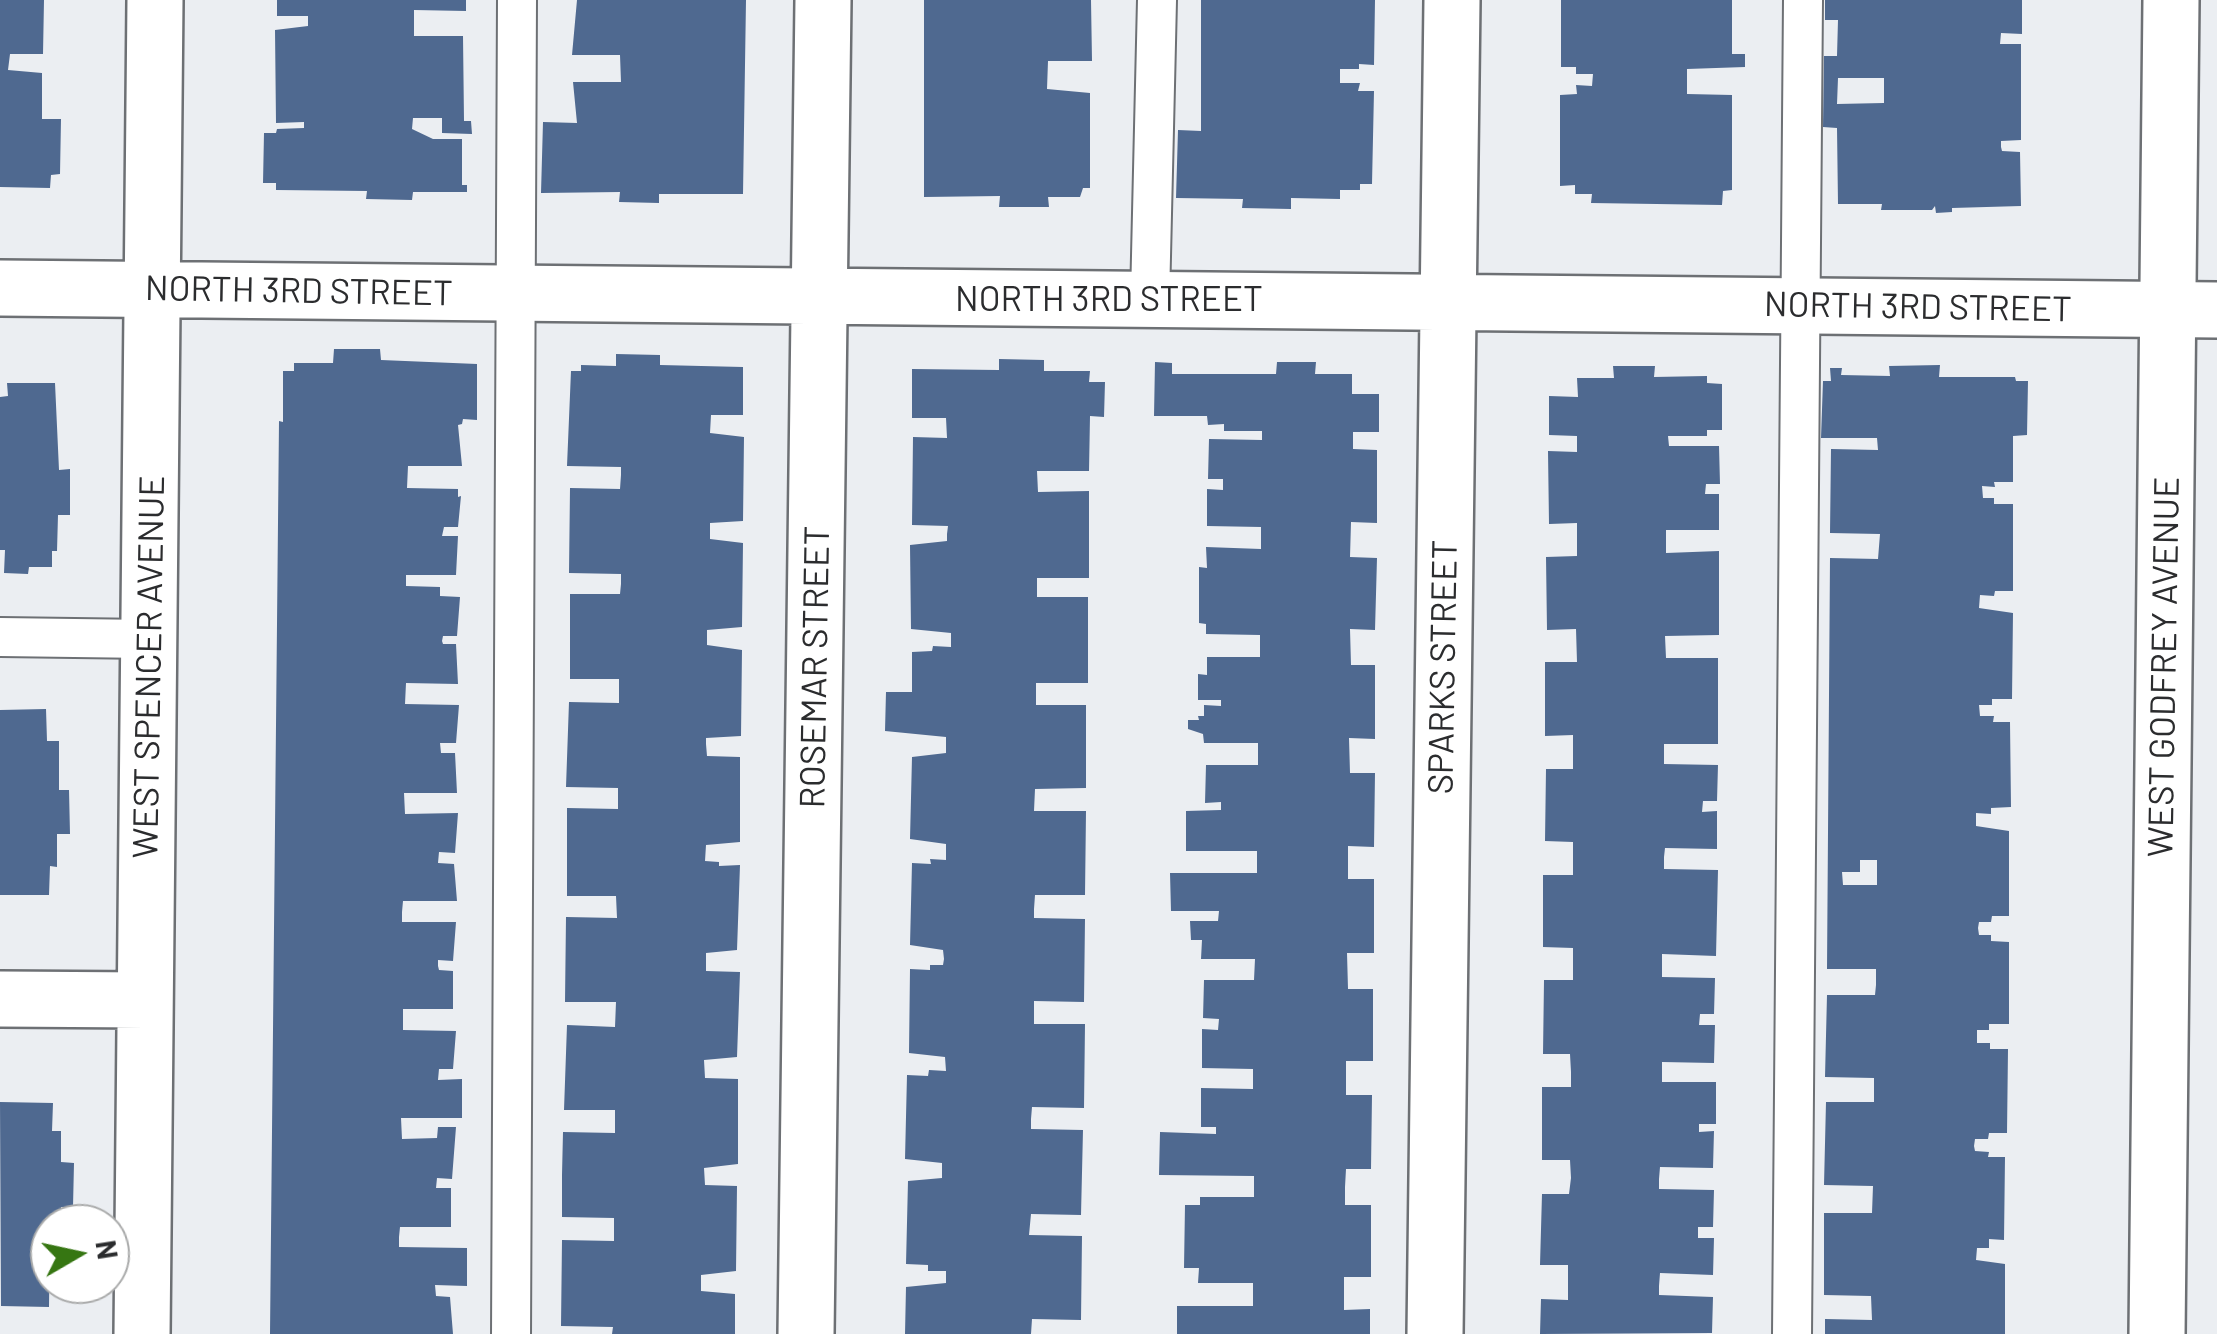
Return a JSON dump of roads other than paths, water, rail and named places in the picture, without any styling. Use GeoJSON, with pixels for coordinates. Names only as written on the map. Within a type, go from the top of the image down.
{"type":"FeatureCollection","features":[{"type":"Feature","properties":{"kind":"street","name":"WEST SPENCER AVENUE"},"geometry":{"type":"LineString","coordinates":[[142,1334],[155,0]]}},
{"type":"Feature","properties":{"kind":"street","name":"ROSEMAR STREET"},"geometry":{"type":"LineString","coordinates":[[806,1334],[822,0]]}},
{"type":"Feature","properties":{"kind":"street","name":"SPARKS STREET"},"geometry":{"type":"LineString","coordinates":[[1435,1334],[1452,0]]}},
{"type":"Feature","properties":{"kind":"street","name":"WEST GODFREY AVENUE"},"geometry":{"type":"LineString","coordinates":[[2157,1334],[2192,310],[2171,0]]}},
{"type":"Feature","properties":{"kind":"street","name":"NORTH 3RD STREET"},"geometry":{"type":"LineString","coordinates":[[0,288],[2192,310]]}},
{"type":"Feature","properties":{"kind":"street"},"geometry":{"type":"LineString","coordinates":[[0,999],[145,1000]]}},
{"type":"Feature","properties":{"kind":"lane"},"geometry":{"type":"LineString","coordinates":[[511,1334],[517,0]]}},
{"type":"Feature","properties":{"kind":"lane"},"geometry":{"type":"LineString","coordinates":[[1150,299],[1157,0]]}},
{"type":"Feature","properties":{"kind":"lane"},"geometry":{"type":"LineString","coordinates":[[1792,1334],[1803,0]]}},
{"type":"Feature","properties":{"kind":"lane"},"geometry":{"type":"LineString","coordinates":[[0,638],[149,639]]}}]}
